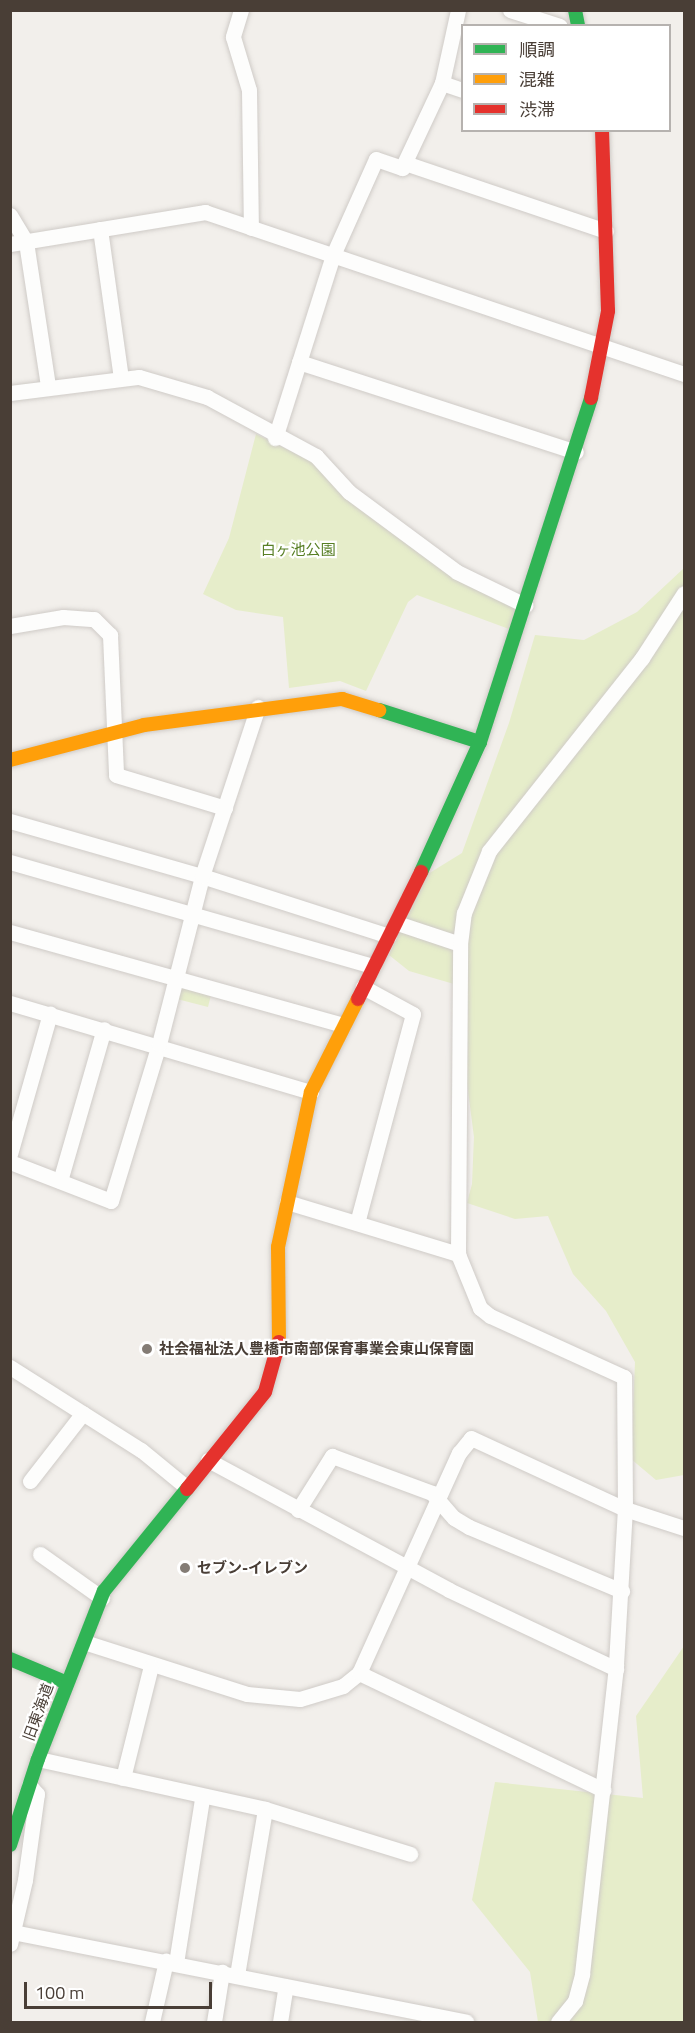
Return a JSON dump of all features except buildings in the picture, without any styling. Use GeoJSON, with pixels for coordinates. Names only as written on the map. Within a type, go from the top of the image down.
{"type":"FeatureCollection","features":[{"type":"Feature","properties":{"kind":"street"},"geometry":{"type":"LineString","coordinates":[[241,10],[232,37],[249,90],[251,228]]}},
{"type":"Feature","properties":{"kind":"street"},"geometry":{"type":"LineString","coordinates":[[275,438],[333,255],[376,159],[402,168],[405,163],[442,83],[458,10]]}},
{"type":"Feature","properties":{"kind":"street"},"geometry":{"type":"LineString","coordinates":[[510,10],[554,24]]}},
{"type":"Feature","properties":{"kind":"street"},"geometry":{"type":"LineString","coordinates":[[442,83],[461,90]]}},
{"type":"Feature","properties":{"kind":"street"},"geometry":{"type":"LineString","coordinates":[[67,1683],[102,1598],[126,1560],[265,1392],[273,1374],[280,1336],[278,1247],[311,1092],[393,929],[480,742],[576,452],[603,347],[608,311],[606,231],[598,132]]}},
{"type":"Feature","properties":{"kind":"street"},"geometry":{"type":"LineString","coordinates":[[405,163],[606,231]]}},
{"type":"Feature","properties":{"kind":"street"},"geometry":{"type":"LineString","coordinates":[[18,243],[205,212],[684,374]]}},
{"type":"Feature","properties":{"kind":"street"},"geometry":{"type":"LineString","coordinates":[[10,215],[48,386]]}},
{"type":"Feature","properties":{"kind":"street"},"geometry":{"type":"LineString","coordinates":[[100,229],[121,378]]}},
{"type":"Feature","properties":{"kind":"street"},"geometry":{"type":"LineString","coordinates":[[299,363],[576,452]]}},
{"type":"Feature","properties":{"kind":"street"},"geometry":{"type":"LineString","coordinates":[[10,393],[48,386],[139,377],[207,397],[275,438],[316,456],[349,492],[457,572],[525,605]]}},
{"type":"Feature","properties":{"kind":"street"},"geometry":{"type":"LineString","coordinates":[[558,2022],[579,1993],[616,1669],[625,1509],[624,1377],[490,1316],[480,1308],[458,1254],[460,944],[464,913],[489,851],[642,658],[684,593]]}},
{"type":"Feature","properties":{"kind":"street"},"geometry":{"type":"LineString","coordinates":[[10,626],[63,617],[94,619],[110,635],[112,734],[116,775],[225,808]]}},
{"type":"Feature","properties":{"kind":"street"},"geometry":{"type":"LineString","coordinates":[[10,760],[112,734],[258,708],[342,699],[480,742]]}},
{"type":"Feature","properties":{"kind":"street"},"geometry":{"type":"LineString","coordinates":[[10,1162],[111,1200],[159,1044],[202,876],[258,708]]}},
{"type":"Feature","properties":{"kind":"street"},"geometry":{"type":"LineString","coordinates":[[10,821],[393,929],[460,944]]}},
{"type":"Feature","properties":{"kind":"street"},"geometry":{"type":"LineString","coordinates":[[10,862],[373,966]]}},
{"type":"Feature","properties":{"kind":"street"},"geometry":{"type":"LineString","coordinates":[[10,933],[343,1025]]}},
{"type":"Feature","properties":{"kind":"street"},"geometry":{"type":"LineString","coordinates":[[357,1223],[413,1014],[363,987]]}},
{"type":"Feature","properties":{"kind":"street"},"geometry":{"type":"LineString","coordinates":[[10,1003],[159,1044],[311,1092]]}},
{"type":"Feature","properties":{"kind":"street"},"geometry":{"type":"LineString","coordinates":[[10,1154],[50,1014]]}},
{"type":"Feature","properties":{"kind":"street"},"geometry":{"type":"LineString","coordinates":[[60,1181],[104,1029]]}},
{"type":"Feature","properties":{"kind":"street"},"geometry":{"type":"LineString","coordinates":[[287,1202],[458,1254]]}},
{"type":"Feature","properties":{"kind":"street"},"geometry":{"type":"LineString","coordinates":[[10,1367],[141,1450],[186,1487]]}},
{"type":"Feature","properties":{"kind":"street"},"geometry":{"type":"LineString","coordinates":[[30,1481],[83,1413]]}},
{"type":"Feature","properties":{"kind":"street"},"geometry":{"type":"LineString","coordinates":[[84,1642],[151,1666],[246,1694],[284,1699],[324,1694],[343,1686],[359,1673],[405,1567],[459,1453],[471,1438],[625,1509],[684,1527]]}},
{"type":"Feature","properties":{"kind":"street"},"geometry":{"type":"LineString","coordinates":[[298,1510],[333,1456],[438,1499],[454,1518],[469,1527],[622,1591]]}},
{"type":"Feature","properties":{"kind":"street"},"geometry":{"type":"LineString","coordinates":[[208,1460],[405,1567],[616,1669]]}},
{"type":"Feature","properties":{"kind":"street"},"geometry":{"type":"LineString","coordinates":[[40,1554],[102,1598]]}},
{"type":"Feature","properties":{"kind":"street","name":"旧東海道"},"geometry":{"type":"LineString","coordinates":[[10,1659],[67,1683],[38,1759],[10,1845]]}},
{"type":"Feature","properties":{"kind":"street"},"geometry":{"type":"LineString","coordinates":[[123,1778],[151,1666]]}},
{"type":"Feature","properties":{"kind":"street"},"geometry":{"type":"LineString","coordinates":[[359,1673],[603,1790]]}},
{"type":"Feature","properties":{"kind":"street"},"geometry":{"type":"LineString","coordinates":[[38,1759],[202,1798],[264,1809],[410,1854]]}},
{"type":"Feature","properties":{"kind":"street"},"geometry":{"type":"LineString","coordinates":[[29,1785],[37,1794],[12,1938],[171,1962],[286,1986],[417,2018],[466,2022]]}},
{"type":"Feature","properties":{"kind":"street"},"geometry":{"type":"LineString","coordinates":[[152,2022],[171,1962],[202,1798]]}},
{"type":"Feature","properties":{"kind":"street"},"geometry":{"type":"LineString","coordinates":[[214,2022],[230,1974],[264,1809]]}},
{"type":"Feature","properties":{"kind":"street"},"geometry":{"type":"LineString","coordinates":[[280,2022],[286,1986]]}},
{"type":"Feature","properties":{"kind":"green space","name":"白ヶ池公園"},"geometry":{"type":"Polygon","coordinates":[[[256,434],[313,462],[343,497],[443,571],[517,610],[509,629],[417,595],[408,602],[366,691],[340,681],[289,688],[283,617],[236,610],[203,594],[229,538],[256,434]]]}},
{"type":"Feature","properties":{"kind":"green space"},"geometry":{"type":"Polygon","coordinates":[[[684,568],[684,1475],[656,1480],[631,1459],[635,1362],[606,1311],[573,1274],[548,1216],[515,1219],[467,1203],[472,1184],[474,1137],[454,984],[409,971],[389,955],[423,877],[462,853],[509,723],[535,635],[584,640],[637,612],[684,568]]]}},
{"type":"Feature","properties":{"kind":"green space"},"geometry":{"type":"Polygon","coordinates":[[[177,981],[212,991],[208,1007],[173,998],[177,981]]]}},
{"type":"Feature","properties":{"kind":"green space"},"geometry":{"type":"Polygon","coordinates":[[[684,1646],[684,2022],[538,2022],[530,1972],[472,1900],[495,1782],[643,1798],[636,1716],[684,1646]]]}},
{"type":"Feature","properties":{"kind":"traffic: fast"},"geometry":{"type":"LineString","coordinates":[[575,10],[578,24]]}},
{"type":"Feature","properties":{"kind":"traffic: fast"},"geometry":{"type":"LineString","coordinates":[[421,872],[480,742],[591,398]]}},
{"type":"Feature","properties":{"kind":"traffic: fast"},"geometry":{"type":"LineString","coordinates":[[379,710],[480,742]]}},
{"type":"Feature","properties":{"kind":"traffic: fast"},"geometry":{"type":"LineString","coordinates":[[10,1845],[38,1759],[104,1591],[187,1489]]}},
{"type":"Feature","properties":{"kind":"traffic: fast"},"geometry":{"type":"LineString","coordinates":[[10,1659],[67,1683]]}},
{"type":"Feature","properties":{"kind":"traffic: slow"},"geometry":{"type":"LineString","coordinates":[[10,760],[144,725],[342,699],[379,710]]}},
{"type":"Feature","properties":{"kind":"traffic: slow"},"geometry":{"type":"LineString","coordinates":[[279,1342],[278,1247],[311,1092],[358,999]]}},
{"type":"Feature","properties":{"kind":"traffic: jam"},"geometry":{"type":"LineString","coordinates":[[591,398],[608,311],[602,132]]}},
{"type":"Feature","properties":{"kind":"traffic: jam"},"geometry":{"type":"LineString","coordinates":[[358,999],[421,872]]}},
{"type":"Feature","properties":{"kind":"traffic: jam"},"geometry":{"type":"LineString","coordinates":[[187,1489],[265,1392],[279,1342]]}},
{"type":"Feature","properties":{"kind":"place","name":"社会福祉法人豊橋市南部保育事業会東山保育園"},"geometry":{"type":"Point","coordinates":[147,1349]}},
{"type":"Feature","properties":{"kind":"place","name":"セブン-イレブン"},"geometry":{"type":"Point","coordinates":[185,1568]}}]}
